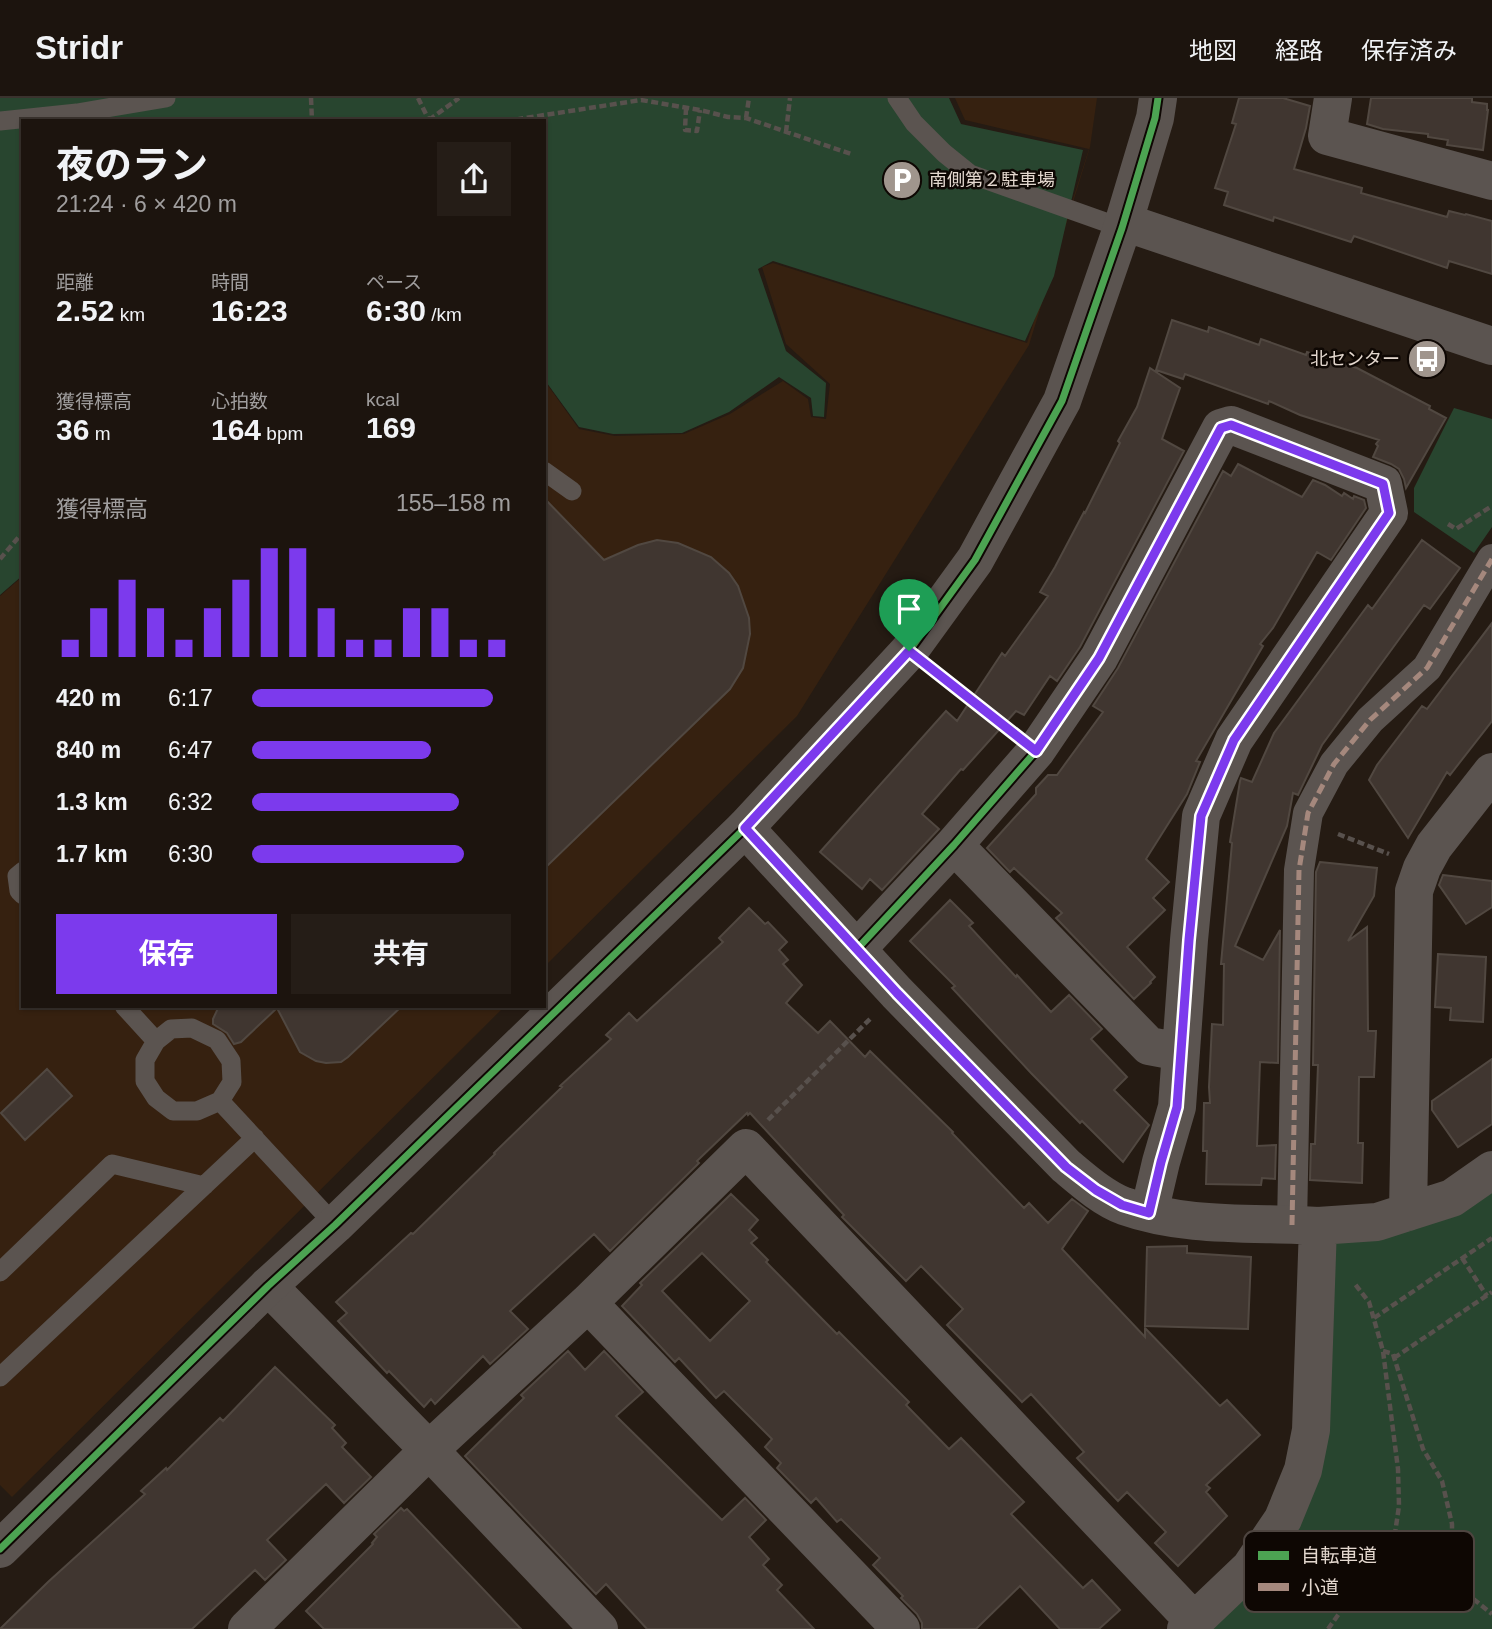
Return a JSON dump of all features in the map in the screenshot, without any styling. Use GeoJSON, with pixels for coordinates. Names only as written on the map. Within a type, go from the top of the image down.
{"type":"FeatureCollection","features":[{"type":"Feature","properties":{"kind":"street"},"geometry":{"type":"LineString","coordinates":[[0,1549],[268,1286],[745,828],[909,651],[975,560],[1062,401],[1123,225],[1155,118],[1158,98]]}},
{"type":"Feature","properties":{"kind":"street"},"geometry":{"type":"LineString","coordinates":[[1333,98],[1328,136],[1492,181]]}},
{"type":"Feature","properties":{"kind":"street"},"geometry":{"type":"LineString","coordinates":[[1123,225],[1492,346]]}},
{"type":"Feature","properties":{"kind":"street"},"geometry":{"type":"LineString","coordinates":[[857,949],[954,845],[1036,751],[1099,658],[1221,428],[1231,425],[1383,484],[1389,513],[1234,740],[1201,816],[1177,1107],[1149,1213]]}},
{"type":"Feature","properties":{"kind":"street"},"geometry":{"type":"LineString","coordinates":[[1275,1531],[1283,1519],[1303,1470],[1311,1430],[1317,1268],[1305,1225],[1299,870],[1307,813],[1334,764],[1370,720],[1427,668],[1492,559]]}},
{"type":"Feature","properties":{"kind":"street"},"geometry":{"type":"LineString","coordinates":[[1408,1212],[1414,891],[1422,867],[1434,846],[1489,783]]}},
{"type":"Feature","properties":{"kind":"street"},"geometry":{"type":"LineString","coordinates":[[745,828],[897,993],[1066,1167],[1096,1190],[1122,1205],[1185,1220],[1305,1225],[1377,1222],[1452,1198],[1492,1170]]}},
{"type":"Feature","properties":{"kind":"street"},"geometry":{"type":"LineString","coordinates":[[954,845],[1149,1046],[1181,1052]]}},
{"type":"Feature","properties":{"kind":"street"},"geometry":{"type":"LineString","coordinates":[[271,1621],[429,1450],[588,1303],[746,1148],[1190,1625],[1244,1574]]}},
{"type":"Feature","properties":{"kind":"street"},"geometry":{"type":"LineString","coordinates":[[268,1286],[599,1629]]}},
{"type":"Feature","properties":{"kind":"street"},"geometry":{"type":"LineString","coordinates":[[588,1303],[901,1629]]}},
{"type":"Feature","properties":{"kind":"lane"},"geometry":{"type":"LineString","coordinates":[[0,121],[78,113],[166,98]]}},
{"type":"Feature","properties":{"kind":"lane"},"geometry":{"type":"LineString","coordinates":[[898,98],[914,123],[970,174],[1123,225]]}},
{"type":"Feature","properties":{"kind":"lane"},"geometry":{"type":"LineString","coordinates":[[546,472],[572,491]]}},
{"type":"Feature","properties":{"kind":"lane"},"geometry":{"type":"LineString","coordinates":[[21,873],[17,876],[21,893]]}},
{"type":"Feature","properties":{"kind":"lane"},"geometry":{"type":"LineString","coordinates":[[126,1008],[156,1041]]}},
{"type":"Feature","properties":{"kind":"lane"},"geometry":{"type":"LineString","coordinates":[[192,1028],[217,1040],[231,1061],[232,1082],[220,1101],[197,1111],[173,1111],[156,1098],[145,1081],[145,1060],[156,1041],[171,1029],[192,1028]]}},
{"type":"Feature","properties":{"kind":"lane"},"geometry":{"type":"LineString","coordinates":[[220,1101],[335,1224]]}},
{"type":"Feature","properties":{"kind":"lane"},"geometry":{"type":"LineString","coordinates":[[0,1377],[255,1138]]}},
{"type":"Feature","properties":{"kind":"lane"},"geometry":{"type":"LineString","coordinates":[[0,1272],[112,1164],[204,1186]]}},
{"type":"Feature","properties":{"kind":"path"},"geometry":{"type":"LineString","coordinates":[[311,98],[313,119]]}},
{"type":"Feature","properties":{"kind":"path"},"geometry":{"type":"LineString","coordinates":[[418,98],[428,119]]}},
{"type":"Feature","properties":{"kind":"path"},"geometry":{"type":"LineString","coordinates":[[430,119],[459,98]]}},
{"type":"Feature","properties":{"kind":"path"},"geometry":{"type":"LineString","coordinates":[[746,118],[749,98]]}},
{"type":"Feature","properties":{"kind":"path"},"geometry":{"type":"LineString","coordinates":[[786,132],[790,98]]}},
{"type":"Feature","properties":{"kind":"path"},"geometry":{"type":"LineString","coordinates":[[518,119],[637,99],[728,117],[746,118],[851,153]]}},
{"type":"Feature","properties":{"kind":"path"},"geometry":{"type":"LineString","coordinates":[[686,107],[685,130],[697,131],[700,110]]}},
{"type":"Feature","properties":{"kind":"path"},"geometry":{"type":"LineString","coordinates":[[1448,524],[1455,529],[1492,506]]}},
{"type":"Feature","properties":{"kind":"path"},"geometry":{"type":"LineString","coordinates":[[0,559],[21,535]]}},
{"type":"Feature","properties":{"kind":"path"},"geometry":{"type":"LineString","coordinates":[[909,651],[1036,751]]}},
{"type":"Feature","properties":{"kind":"path"},"geometry":{"type":"LineString","coordinates":[[1306,822],[1422,867]]}},
{"type":"Feature","properties":{"kind":"path"},"geometry":{"type":"LineString","coordinates":[[746,1148],[750,1138],[897,993]]}},
{"type":"Feature","properties":{"kind":"path"},"geometry":{"type":"LineString","coordinates":[[1374,1318],[1492,1238]]}},
{"type":"Feature","properties":{"kind":"path"},"geometry":{"type":"LineString","coordinates":[[1394,1358],[1489,1294],[1462,1258]]}},
{"type":"Feature","properties":{"kind":"path"},"geometry":{"type":"LineString","coordinates":[[1317,1268],[1348,1275],[1370,1302],[1382,1351],[1398,1469],[1399,1506],[1395,1531]]}},
{"type":"Feature","properties":{"kind":"path"},"geometry":{"type":"LineString","coordinates":[[1382,1351],[1393,1354],[1423,1449],[1442,1481],[1452,1531]]}},
{"type":"Feature","properties":{"kind":"path"},"geometry":{"type":"LineString","coordinates":[[1474,1600],[1492,1614]]}},
{"type":"Feature","properties":{"kind":"path"},"geometry":{"type":"LineString","coordinates":[[1328,1629],[1340,1612]]}},
{"type":"Feature","properties":{"kind":"shaded area"},"geometry":{"type":"Polygon","coordinates":[[[955,98],[1097,98],[1090,147],[1029,345],[797,716],[546,965],[546,383],[579,429],[615,436],[684,434],[730,414],[783,381],[808,399],[811,417],[826,419],[830,384],[786,344],[762,267],[773,263],[1027,343],[1089,149],[965,120],[955,98]]]}},
{"type":"Feature","properties":{"kind":"shaded area"},"geometry":{"type":"Polygon","coordinates":[[[21,578],[21,1008],[503,1008],[12,1497],[0,1485],[0,596],[21,578]]]}},
{"type":"Feature","properties":{"kind":"green space"},"geometry":{"type":"Polygon","coordinates":[[[0,98],[949,98],[961,124],[1083,150],[1054,276],[1025,341],[773,261],[758,269],[786,351],[826,383],[824,417],[813,416],[811,398],[779,377],[729,412],[682,433],[613,434],[579,427],[546,382],[546,119],[21,119],[21,577],[0,595],[0,98]]]}},
{"type":"Feature","properties":{"kind":"green space"},"geometry":{"type":"Polygon","coordinates":[[[1454,408],[1492,419],[1492,527],[1474,553],[1414,512],[1414,488],[1454,408]]]}},
{"type":"Feature","properties":{"kind":"green space"},"geometry":{"type":"Polygon","coordinates":[[[1492,1187],[1492,1629],[1197,1629],[1244,1580],[1244,1612],[1474,1612],[1474,1531],[1277,1531],[1335,1236],[1492,1187]]]}},
{"type":"Feature","properties":{"kind":"building"},"geometry":{"type":"Polygon","coordinates":[[[1239,98],[1283,98],[1310,106],[1294,169],[1362,188],[1361,193],[1447,217],[1449,211],[1492,221],[1492,274],[1449,261],[1447,268],[1354,236],[1351,242],[1274,217],[1273,221],[1224,205],[1228,192],[1215,188],[1236,124],[1232,123],[1239,98]]]}},
{"type":"Feature","properties":{"kind":"building"},"geometry":{"type":"Polygon","coordinates":[[[1371,98],[1472,98],[1472,102],[1487,104],[1483,150],[1447,145],[1448,140],[1428,137],[1428,134],[1383,129],[1367,124],[1371,98]]]}},
{"type":"Feature","properties":{"kind":"building"},"geometry":{"type":"Polygon","coordinates":[[[1172,320],[1208,332],[1209,327],[1259,345],[1261,339],[1306,355],[1307,352],[1357,368],[1430,406],[1429,409],[1446,418],[1406,488],[1399,469],[1373,457],[1379,440],[1185,374],[1183,379],[1156,370],[1172,320]]]}},
{"type":"Feature","properties":{"kind":"building"},"geometry":{"type":"Polygon","coordinates":[[[1150,368],[1180,388],[1162,439],[1184,451],[1080,647],[1057,681],[1050,676],[1024,715],[1016,711],[922,814],[939,829],[882,890],[870,879],[862,889],[820,852],[946,711],[957,721],[1002,653],[1005,656],[1048,596],[1040,592],[1085,513],[1120,443],[1118,441],[1137,407],[1150,368]]]}},
{"type":"Feature","properties":{"kind":"building"},"geometry":{"type":"Polygon","coordinates":[[[1238,464],[1302,497],[1313,480],[1342,496],[1344,493],[1353,499],[1354,496],[1364,500],[1366,508],[1331,560],[1317,552],[1273,628],[1260,644],[1263,646],[1196,761],[1200,762],[1187,794],[1146,859],[1169,882],[1153,898],[1165,910],[1127,947],[1155,977],[1134,999],[1056,918],[1062,913],[1014,868],[1010,872],[987,848],[1036,794],[1036,788],[1048,775],[1057,775],[1103,712],[1093,706],[1118,668],[1223,471],[1231,476],[1238,464]]]}},
{"type":"Feature","properties":{"kind":"building"},"geometry":{"type":"Polygon","coordinates":[[[546,500],[604,560],[657,540],[678,543],[711,557],[729,573],[738,586],[749,618],[750,634],[743,668],[730,689],[546,867],[546,500]]]}},
{"type":"Feature","properties":{"kind":"building"},"geometry":{"type":"Polygon","coordinates":[[[1422,540],[1460,568],[1430,609],[1424,605],[1322,745],[1298,795],[1293,793],[1287,826],[1235,946],[1263,960],[1280,930],[1278,1063],[1260,1062],[1257,1146],[1276,1145],[1275,1179],[1262,1178],[1261,1185],[1206,1184],[1207,1151],[1203,1151],[1204,1103],[1210,1103],[1212,1024],[1223,1025],[1224,964],[1221,964],[1230,842],[1241,778],[1252,782],[1274,733],[1368,605],[1372,609],[1422,540]]]}},
{"type":"Feature","properties":{"kind":"building"},"geometry":{"type":"Polygon","coordinates":[[[1492,623],[1492,721],[1450,775],[1447,772],[1408,838],[1369,780],[1377,765],[1422,706],[1427,709],[1492,623]]]}},
{"type":"Feature","properties":{"kind":"building"},"geometry":{"type":"Polygon","coordinates":[[[1320,862],[1377,868],[1374,896],[1348,941],[1367,927],[1368,1031],[1376,1031],[1374,1077],[1359,1077],[1358,1143],[1363,1143],[1362,1183],[1310,1180],[1311,1144],[1315,1144],[1318,1065],[1313,1065],[1316,872],[1320,862]]]}},
{"type":"Feature","properties":{"kind":"building"},"geometry":{"type":"Polygon","coordinates":[[[1443,875],[1492,881],[1492,907],[1466,924],[1439,885],[1443,875]]]}},
{"type":"Feature","properties":{"kind":"building"},"geometry":{"type":"Polygon","coordinates":[[[950,900],[973,923],[969,926],[1051,1012],[1069,995],[1102,1029],[1091,1039],[1127,1077],[1114,1090],[1149,1125],[1123,1162],[1031,1073],[952,988],[955,986],[910,941],[950,900]]]}},
{"type":"Feature","properties":{"kind":"building"},"geometry":{"type":"Polygon","coordinates":[[[749,908],[765,924],[768,922],[787,942],[779,950],[788,960],[783,964],[802,985],[786,1003],[818,1033],[830,1021],[865,1057],[870,1051],[953,1132],[1024,1208],[1029,1203],[1048,1223],[1072,1199],[1088,1211],[1062,1249],[1145,1337],[1145,1328],[1220,1406],[1227,1400],[1260,1435],[1206,1485],[1210,1488],[1206,1492],[1227,1516],[1178,1566],[1155,1543],[1166,1532],[1127,1492],[1118,1501],[1077,1458],[1084,1452],[1031,1394],[1022,1402],[947,1325],[963,1309],[921,1266],[906,1281],[842,1217],[844,1215],[750,1113],[697,1161],[699,1163],[610,1251],[594,1234],[510,1311],[528,1329],[490,1364],[483,1356],[435,1404],[431,1399],[424,1407],[389,1371],[387,1373],[338,1321],[347,1313],[336,1302],[413,1234],[495,1154],[562,1087],[560,1086],[611,1039],[606,1035],[629,1013],[637,1021],[723,942],[719,938],[749,908]]]}},
{"type":"Feature","properties":{"kind":"building"},"geometry":{"type":"Polygon","coordinates":[[[1438,954],[1486,957],[1483,1022],[1450,1020],[1451,1008],[1435,1007],[1438,954]]]}},
{"type":"Feature","properties":{"kind":"building"},"geometry":{"type":"Polygon","coordinates":[[[218,1008],[277,1008],[241,1042],[234,1044],[227,1033],[213,1024],[218,1008]]]}},
{"type":"Feature","properties":{"kind":"building"},"geometry":{"type":"Polygon","coordinates":[[[277,1008],[400,1008],[341,1062],[316,1061],[300,1052],[277,1008]]]}},
{"type":"Feature","properties":{"kind":"building"},"geometry":{"type":"Polygon","coordinates":[[[1492,1059],[1492,1124],[1458,1147],[1432,1110],[1432,1101],[1492,1059]]]}},
{"type":"Feature","properties":{"kind":"building"},"geometry":{"type":"Polygon","coordinates":[[[47,1069],[72,1096],[25,1140],[1,1113],[47,1069]]]}},
{"type":"Feature","properties":{"kind":"building"},"geometry":{"type":"Polygon","coordinates":[[[731,1194],[758,1220],[749,1230],[757,1238],[751,1243],[768,1260],[766,1262],[909,1402],[906,1405],[949,1449],[961,1438],[1024,1502],[1011,1514],[1083,1588],[1092,1580],[1120,1610],[1099,1629],[1060,1629],[1020,1586],[976,1629],[922,1629],[917,1614],[873,1565],[880,1558],[841,1519],[837,1522],[816,1498],[811,1503],[777,1468],[781,1463],[765,1447],[772,1439],[724,1391],[716,1398],[679,1358],[675,1362],[622,1306],[642,1285],[640,1283],[731,1194]],[[702,1253],[662,1291],[710,1341],[750,1301],[702,1253]]]}},
{"type":"Feature","properties":{"kind":"building"},"geometry":{"type":"Polygon","coordinates":[[[1187,1246],[1187,1253],[1251,1257],[1248,1329],[1145,1326],[1147,1247],[1187,1246]]]}},
{"type":"Feature","properties":{"kind":"building"},"geometry":{"type":"Polygon","coordinates":[[[568,1351],[585,1370],[604,1351],[643,1392],[616,1416],[722,1520],[745,1498],[766,1520],[749,1537],[769,1559],[763,1565],[782,1585],[777,1590],[814,1629],[647,1629],[606,1584],[596,1594],[465,1456],[524,1398],[521,1395],[568,1351]]]}},
{"type":"Feature","properties":{"kind":"building"},"geometry":{"type":"Polygon","coordinates":[[[275,1367],[335,1425],[332,1428],[346,1443],[342,1447],[371,1477],[344,1503],[326,1484],[267,1540],[286,1560],[265,1580],[255,1570],[192,1629],[0,1629],[145,1494],[141,1491],[166,1468],[167,1470],[220,1418],[223,1421],[275,1367]]]}},
{"type":"Feature","properties":{"kind":"building"},"geometry":{"type":"Polygon","coordinates":[[[401,1508],[404,1511],[407,1509],[521,1629],[324,1629],[306,1611],[373,1544],[377,1537],[374,1534],[401,1508]]]}},
{"type":"Feature","properties":{"kind":"marked path"},"geometry":{"type":"LineString","coordinates":[[1292,1225],[1299,870],[1308,813],[1334,764],[1370,720],[1427,668],[1492,559]]}},
{"type":"Feature","properties":{"kind":"cycle path"},"geometry":{"type":"LineString","coordinates":[[0,1549],[268,1286],[335,1225],[745,828],[909,651],[975,560],[1062,401],[1122,228],[1155,118],[1158,98]]}},
{"type":"Feature","properties":{"kind":"cycle path"},"geometry":{"type":"LineString","coordinates":[[857,949],[954,845],[1036,751],[1099,658],[1221,428],[1231,425],[1383,484],[1389,513],[1234,740],[1201,816],[1177,1107],[1149,1213]]}},
{"type":"Feature","properties":{"kind":"place","name":"南側第２駐車場"},"geometry":{"type":"Point","coordinates":[902,180]}},
{"type":"Feature","properties":{"kind":"place","name":"北センター"},"geometry":{"type":"Point","coordinates":[1427,359]}},
{"type":"Feature","properties":{"kind":"route"},"geometry":{"type":"LineString","coordinates":[[1231,425],[1383,484],[1389,513],[1234,740],[1201,816],[1177,1107],[1149,1213],[1122,1205],[1096,1190],[1066,1167],[897,993],[745,828],[909,651],[1036,751],[1099,658],[1221,428],[1231,425]]}}]}
